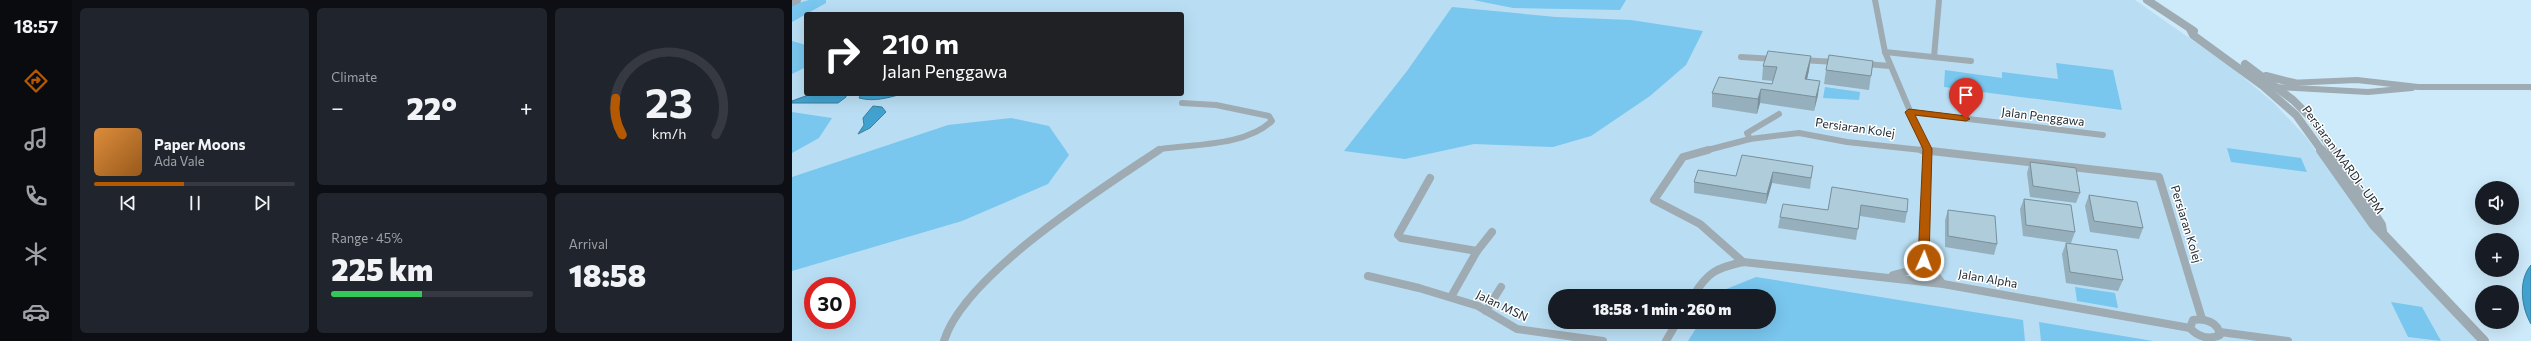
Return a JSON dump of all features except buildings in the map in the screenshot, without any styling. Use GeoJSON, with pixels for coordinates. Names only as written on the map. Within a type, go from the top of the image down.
{"type":"FeatureCollection","features":[{"type":"Feature","properties":{"kind":"street"},"geometry":{"type":"LineString","coordinates":[[792,2],[797,0]]}},
{"type":"Feature","properties":{"kind":"street"},"geometry":{"type":"LineString","coordinates":[[1874,0],[1885,52],[1909,112],[1927,149],[1924,261],[1943,284]]}},
{"type":"Feature","properties":{"kind":"street"},"geometry":{"type":"LineString","coordinates":[[1934,57],[1939,0]]}},
{"type":"Feature","properties":{"kind":"street","name":"Persiaran MARDI - UPM"},"geometry":{"type":"LineString","coordinates":[[2147,0],[2190,29],[2202,34],[2258,74],[2269,85],[2296,115],[2374,225],[2484,341]]}},
{"type":"Feature","properties":{"kind":"street","name":"Persiaran MARDI - UPM"},"geometry":{"type":"LineString","coordinates":[[2190,29],[2193,35],[2293,100],[2312,119],[2381,225],[2382,232]]}},
{"type":"Feature","properties":{"kind":"street"},"geometry":{"type":"LineString","coordinates":[[1885,52],[1971,61]]}},
{"type":"Feature","properties":{"kind":"street"},"geometry":{"type":"LineString","coordinates":[[1741,57],[1780,59]]}},
{"type":"Feature","properties":{"kind":"street"},"geometry":{"type":"LineString","coordinates":[[1794,60],[1845,63]]}},
{"type":"Feature","properties":{"kind":"street"},"geometry":{"type":"LineString","coordinates":[[1860,64],[1890,66]]}},
{"type":"Feature","properties":{"kind":"street"},"geometry":{"type":"LineString","coordinates":[[2258,74],[2294,85],[2336,80],[2370,81],[2418,87]]}},
{"type":"Feature","properties":{"kind":"street"},"geometry":{"type":"LineString","coordinates":[[2370,81],[2380,91]]}},
{"type":"Feature","properties":{"kind":"street"},"geometry":{"type":"LineString","coordinates":[[2269,85],[2294,85],[2346,91],[2380,91],[2418,87],[2531,87]]}},
{"type":"Feature","properties":{"kind":"street"},"geometry":{"type":"LineString","coordinates":[[2293,100],[2291,90],[2294,85]]}},
{"type":"Feature","properties":{"kind":"street"},"geometry":{"type":"LineString","coordinates":[[944,341],[948,328],[976,290],[1014,256],[1083,200],[1161,149],[1234,139],[1261,131],[1272,121],[1269,116],[1232,110],[1223,105],[1202,102],[1182,103]]}},
{"type":"Feature","properties":{"kind":"street","name":"Jalan Penggawa"},"geometry":{"type":"LineString","coordinates":[[1909,112],[2103,135]]}},
{"type":"Feature","properties":{"kind":"street"},"geometry":{"type":"LineString","coordinates":[[1750,139],[1747,133],[1779,114]]}},
{"type":"Feature","properties":{"kind":"street","name":"Persiaran Kolej"},"geometry":{"type":"LineString","coordinates":[[1743,262],[1700,224],[1654,200],[1683,157],[1750,139],[1799,133],[1847,142],[1927,149],[2159,177],[2202,319]]}},
{"type":"Feature","properties":{"kind":"street"},"geometry":{"type":"LineString","coordinates":[[1430,178],[1398,236],[1401,238],[1477,251]]}},
{"type":"Feature","properties":{"kind":"street"},"geometry":{"type":"LineString","coordinates":[[1451,297],[1477,251],[1492,232]]}},
{"type":"Feature","properties":{"kind":"street"},"geometry":{"type":"LineString","coordinates":[[1889,276],[1908,271],[1924,261]]}},
{"type":"Feature","properties":{"kind":"street","name":"Jalan Alpha"},"geometry":{"type":"LineString","coordinates":[[1696,289],[1704,276],[1714,268],[1743,262],[1889,276],[1943,284],[2190,328]]}},
{"type":"Feature","properties":{"kind":"street","name":"Jalan MSN"},"geometry":{"type":"LineString","coordinates":[[1368,276],[1451,297],[1486,311],[1508,325],[1529,332],[1603,341]]}},
{"type":"Feature","properties":{"kind":"street"},"geometry":{"type":"LineString","coordinates":[[1486,311],[1501,287]]}},
{"type":"Feature","properties":{"kind":"street"},"geometry":{"type":"LineString","coordinates":[[2220,332],[2218,338],[2211,340],[2200,337],[2190,328],[2191,322],[2202,319],[2212,323],[2220,332],[2288,341]]}},
{"type":"Feature","properties":{"kind":"street"},"geometry":{"type":"LineString","coordinates":[[1666,341],[1673,329]]}},
{"type":"Feature","properties":{"kind":"shaded area"},"geometry":{"type":"Polygon","coordinates":[[[792,0],[2135,0],[2231,67],[2274,103],[2306,137],[2362,215],[2477,341],[792,341],[792,0]]]}},
{"type":"Feature","properties":{"kind":"shaded area"},"geometry":{"type":"Polygon","coordinates":[[[809,0],[826,0],[826,3],[810,12],[804,12],[804,15],[792,22],[792,5],[809,0]]]}},
{"type":"Feature","properties":{"kind":"shaded area"},"geometry":{"type":"Polygon","coordinates":[[[1473,0],[1626,0],[1620,10],[1513,8],[1473,0]]]}},
{"type":"Feature","properties":{"kind":"shaded area"},"geometry":{"type":"Polygon","coordinates":[[[1452,7],[1556,17],[1631,20],[1703,31],[1686,65],[1650,96],[1591,136],[1553,147],[1474,144],[1405,159],[1344,151],[1407,71],[1452,7]]]}},
{"type":"Feature","properties":{"kind":"shaded area"},"geometry":{"type":"Polygon","coordinates":[[[792,41],[804,44],[804,68],[792,74],[792,41]]]}},
{"type":"Feature","properties":{"kind":"shaded area"},"geometry":{"type":"Polygon","coordinates":[[[2056,63],[2113,70],[2122,110],[1944,87],[1945,70],[2002,78],[2002,72],[2058,79],[2056,63]]]}},
{"type":"Feature","properties":{"kind":"shaded area"},"geometry":{"type":"Polygon","coordinates":[[[1825,87],[1860,92],[1859,100],[1823,98],[1825,87]]]}},
{"type":"Feature","properties":{"kind":"shaded area"},"geometry":{"type":"Polygon","coordinates":[[[806,96],[846,96],[838,103],[792,103],[792,101],[806,96]]]}},
{"type":"Feature","properties":{"kind":"shaded area"},"geometry":{"type":"Polygon","coordinates":[[[860,96],[894,96],[875,100],[859,98],[860,96]]]}},
{"type":"Feature","properties":{"kind":"shaded area"},"geometry":{"type":"Polygon","coordinates":[[[873,106],[882,107],[886,112],[870,128],[858,134],[864,125],[863,118],[873,106]]]}},
{"type":"Feature","properties":{"kind":"shaded area"},"geometry":{"type":"Polygon","coordinates":[[[792,112],[832,118],[819,138],[792,153],[792,112]]]}},
{"type":"Feature","properties":{"kind":"shaded area"},"geometry":{"type":"Polygon","coordinates":[[[1011,118],[1049,126],[1069,155],[1048,184],[962,221],[792,271],[792,177],[948,125],[1011,118]]]}},
{"type":"Feature","properties":{"kind":"shaded area"},"geometry":{"type":"Polygon","coordinates":[[[2227,148],[2301,158],[2307,172],[2231,162],[2227,148]]]}},
{"type":"Feature","properties":{"kind":"shaded area"},"geometry":{"type":"Polygon","coordinates":[[[2531,265],[2531,324],[2525,310],[2522,294],[2524,278],[2531,265]]]}},
{"type":"Feature","properties":{"kind":"shaded area"},"geometry":{"type":"Polygon","coordinates":[[[1756,277],[2023,320],[2025,341],[1688,341],[1696,329],[1776,329],[1776,289],[1726,289],[1756,277]]]}},
{"type":"Feature","properties":{"kind":"shaded area"},"geometry":{"type":"Polygon","coordinates":[[[2075,287],[2115,293],[2118,308],[2077,301],[2075,287]]]}},
{"type":"Feature","properties":{"kind":"shaded area"},"geometry":{"type":"Polygon","coordinates":[[[2391,302],[2422,307],[2441,341],[2408,337],[2391,302]]]}},
{"type":"Feature","properties":{"kind":"shaded area"},"geometry":{"type":"Polygon","coordinates":[[[2039,322],[2153,341],[2041,341],[2039,322]]]}},
{"type":"Feature","properties":{"kind":"route"},"geometry":{"type":"LineString","coordinates":[[1924,261],[1927,149],[1909,112],[1966,119]]}}]}
